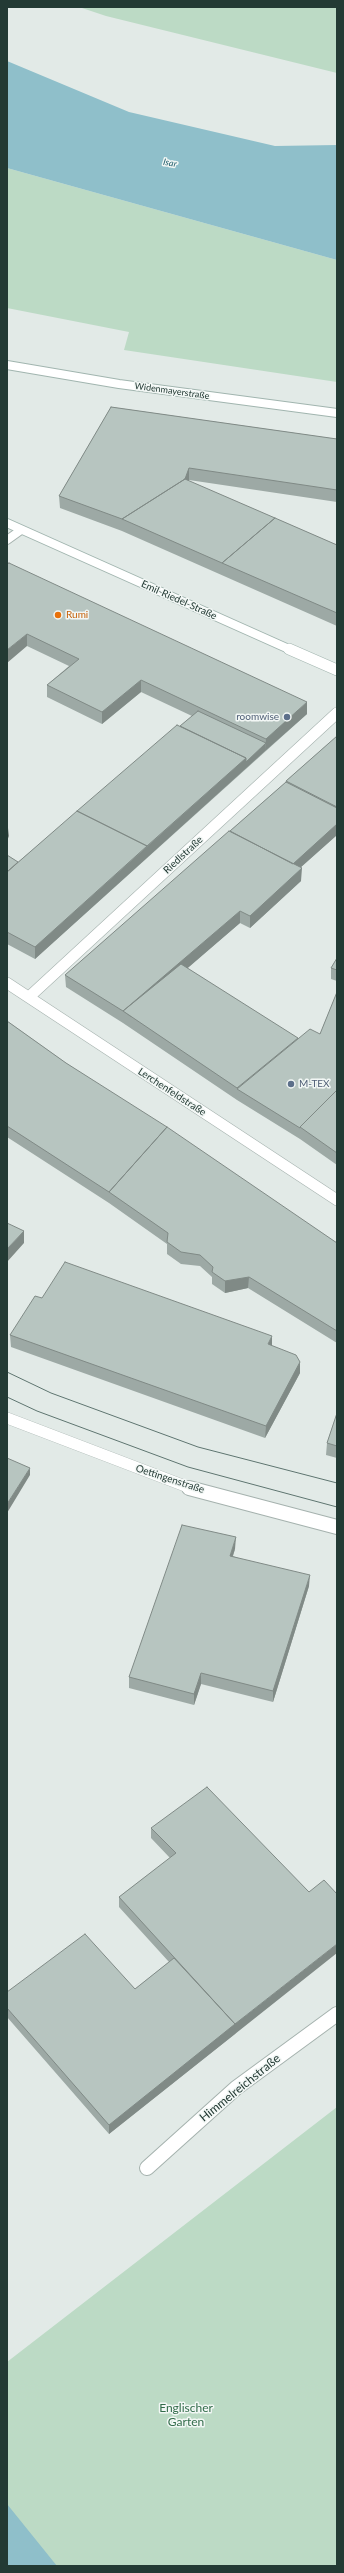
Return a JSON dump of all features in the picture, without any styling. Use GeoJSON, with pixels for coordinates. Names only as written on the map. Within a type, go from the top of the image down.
{"type":"FeatureCollection","features":[{"type":"Feature","properties":{"kind":"street","name":"Widenmayerstraße"},"geometry":{"type":"LineString","coordinates":[[7,365],[119,384],[337,413]]}},
{"type":"Feature","properties":{"kind":"street"},"geometry":{"type":"LineString","coordinates":[[7,523],[21,530],[7,540]]}},
{"type":"Feature","properties":{"kind":"street","name":"Emil-Riedel-Straße"},"geometry":{"type":"LineString","coordinates":[[21,530],[337,670]]}},
{"type":"Feature","properties":{"kind":"street","name":"Riedlstraße"},"geometry":{"type":"LineString","coordinates":[[29,997],[337,713]]}},
{"type":"Feature","properties":{"kind":"street","name":"Lerchenfeldstraße"},"geometry":{"type":"LineString","coordinates":[[7,983],[337,1200]]}},
{"type":"Feature","properties":{"kind":"street","name":"Oettingenstraße"},"geometry":{"type":"LineString","coordinates":[[7,1418],[179,1485],[337,1527]]}},
{"type":"Feature","properties":{"kind":"street","name":"Himmelreichstraße"},"geometry":{"type":"LineString","coordinates":[[147,2168],[236,2088],[337,2014]]}},
{"type":"Feature","properties":{"kind":"green space"},"geometry":{"type":"Polygon","coordinates":[[[79,7],[337,7],[337,73],[106,16],[79,7]]]}},
{"type":"Feature","properties":{"kind":"green space"},"geometry":{"type":"Polygon","coordinates":[[[7,168],[337,260],[337,382],[124,350],[129,332],[7,308],[7,168]]]}},
{"type":"Feature","properties":{"kind":"green space","name":"Englischer Garten"},"geometry":{"type":"Polygon","coordinates":[[[337,2107],[337,2566],[7,2566],[7,2362],[337,2107]]]}},
{"type":"Feature","properties":{"kind":"water","name":"Isar"},"geometry":{"type":"Polygon","coordinates":[[[7,61],[129,112],[275,146],[337,145],[337,260],[7,168],[7,61]]]}},
{"type":"Feature","properties":{"kind":"water"},"geometry":{"type":"Polygon","coordinates":[[[7,2504],[57,2566],[7,2566],[7,2504]]]}},
{"type":"Feature","properties":{"kind":"building"},"geometry":{"type":"Polygon","coordinates":[[[111,407],[337,439],[337,490],[189,468],[185,479],[122,519],[59,496],[111,407]]]}},
{"type":"Feature","properties":{"kind":"building"},"geometry":{"type":"Polygon","coordinates":[[[185,479],[275,518],[222,563],[122,519],[185,479]]]}},
{"type":"Feature","properties":{"kind":"building"},"geometry":{"type":"Polygon","coordinates":[[[275,518],[337,545],[337,613],[222,563],[275,518]]]}},
{"type":"Feature","properties":{"kind":"building"},"geometry":{"type":"Polygon","coordinates":[[[9,563],[307,702],[266,739],[141,680],[102,712],[47,685],[79,659],[27,634],[7,650],[7,564],[9,563]]]}},
{"type":"Feature","properties":{"kind":"building"},"geometry":{"type":"Polygon","coordinates":[[[198,711],[266,743],[246,762],[246,758],[180,726],[198,711]]]}},
{"type":"Feature","properties":{"kind":"building"},"geometry":{"type":"Polygon","coordinates":[[[177,725],[246,758],[147,846],[77,811],[177,725]]]}},
{"type":"Feature","properties":{"kind":"building"},"geometry":{"type":"Polygon","coordinates":[[[337,736],[337,807],[286,781],[337,736]]]}},
{"type":"Feature","properties":{"kind":"building"},"geometry":{"type":"Polygon","coordinates":[[[286,782],[337,808],[337,824],[293,864],[230,831],[286,782]]]}},
{"type":"Feature","properties":{"kind":"building"},"geometry":{"type":"Polygon","coordinates":[[[77,811],[147,846],[35,947],[7,932],[7,872],[77,811]]]}},
{"type":"Feature","properties":{"kind":"building"},"geometry":{"type":"Polygon","coordinates":[[[229,831],[302,868],[250,916],[240,911],[123,1011],[65,975],[229,831]]]}},
{"type":"Feature","properties":{"kind":"building"},"geometry":{"type":"Polygon","coordinates":[[[7,855],[18,862],[7,872],[7,855]]]}},
{"type":"Feature","properties":{"kind":"building"},"geometry":{"type":"Polygon","coordinates":[[[337,958],[337,970],[331,968],[337,958]]]}},
{"type":"Feature","properties":{"kind":"building"},"geometry":{"type":"Polygon","coordinates":[[[181,964],[298,1038],[237,1088],[123,1011],[181,964]]]}},
{"type":"Feature","properties":{"kind":"building"},"geometry":{"type":"Polygon","coordinates":[[[337,992],[337,1090],[300,1128],[237,1089],[310,1029],[320,1034],[337,992]]]}},
{"type":"Feature","properties":{"kind":"building"},"geometry":{"type":"Polygon","coordinates":[[[7,1021],[66,1063],[167,1127],[109,1192],[7,1126],[7,1021]]]}},
{"type":"Feature","properties":{"kind":"building"},"geometry":{"type":"Polygon","coordinates":[[[337,1090],[337,1153],[300,1127],[337,1090]]]}},
{"type":"Feature","properties":{"kind":"building"},"geometry":{"type":"Polygon","coordinates":[[[167,1127],[337,1243],[337,1331],[249,1277],[225,1281],[212,1272],[213,1267],[200,1255],[181,1252],[167,1242],[168,1233],[109,1192],[167,1127]]]}},
{"type":"Feature","properties":{"kind":"building"},"geometry":{"type":"Polygon","coordinates":[[[7,1223],[24,1231],[7,1249],[7,1223]]]}},
{"type":"Feature","properties":{"kind":"building"},"geometry":{"type":"Polygon","coordinates":[[[65,1262],[272,1336],[268,1344],[296,1355],[300,1362],[266,1426],[10,1335],[35,1296],[42,1298],[65,1262]]]}},
{"type":"Feature","properties":{"kind":"building"},"geometry":{"type":"Polygon","coordinates":[[[337,1413],[337,1446],[327,1443],[337,1413]]]}},
{"type":"Feature","properties":{"kind":"building"},"geometry":{"type":"Polygon","coordinates":[[[7,1458],[30,1468],[7,1504],[7,1458]]]}},
{"type":"Feature","properties":{"kind":"building"},"geometry":{"type":"Polygon","coordinates":[[[182,1525],[236,1537],[230,1556],[310,1575],[273,1691],[201,1673],[194,1694],[129,1677],[182,1525]]]}},
{"type":"Feature","properties":{"kind":"building"},"geometry":{"type":"Polygon","coordinates":[[[207,1787],[309,1892],[324,1880],[337,1894],[337,1944],[235,2024],[119,1897],[176,1853],[151,1828],[207,1787]]]}},
{"type":"Feature","properties":{"kind":"building"},"geometry":{"type":"Polygon","coordinates":[[[85,1934],[135,1989],[174,1958],[235,2024],[109,2125],[7,2008],[7,1992],[85,1934]]]}},
{"type":"Feature","properties":{"kind":"tram line"},"geometry":{"type":"LineString","coordinates":[[7,1372],[51,1393],[198,1447],[337,1483]]}},
{"type":"Feature","properties":{"kind":"tram line"},"geometry":{"type":"LineString","coordinates":[[7,1397],[37,1411],[188,1467],[337,1507]]}},
{"type":"Feature","properties":{"kind":"place","name":"Rumi"},"geometry":{"type":"Point","coordinates":[58,615]}},
{"type":"Feature","properties":{"kind":"place","name":"roomwise"},"geometry":{"type":"Point","coordinates":[287,717]}},
{"type":"Feature","properties":{"kind":"place","name":"M-TEX"},"geometry":{"type":"Point","coordinates":[291,1084]}}]}
